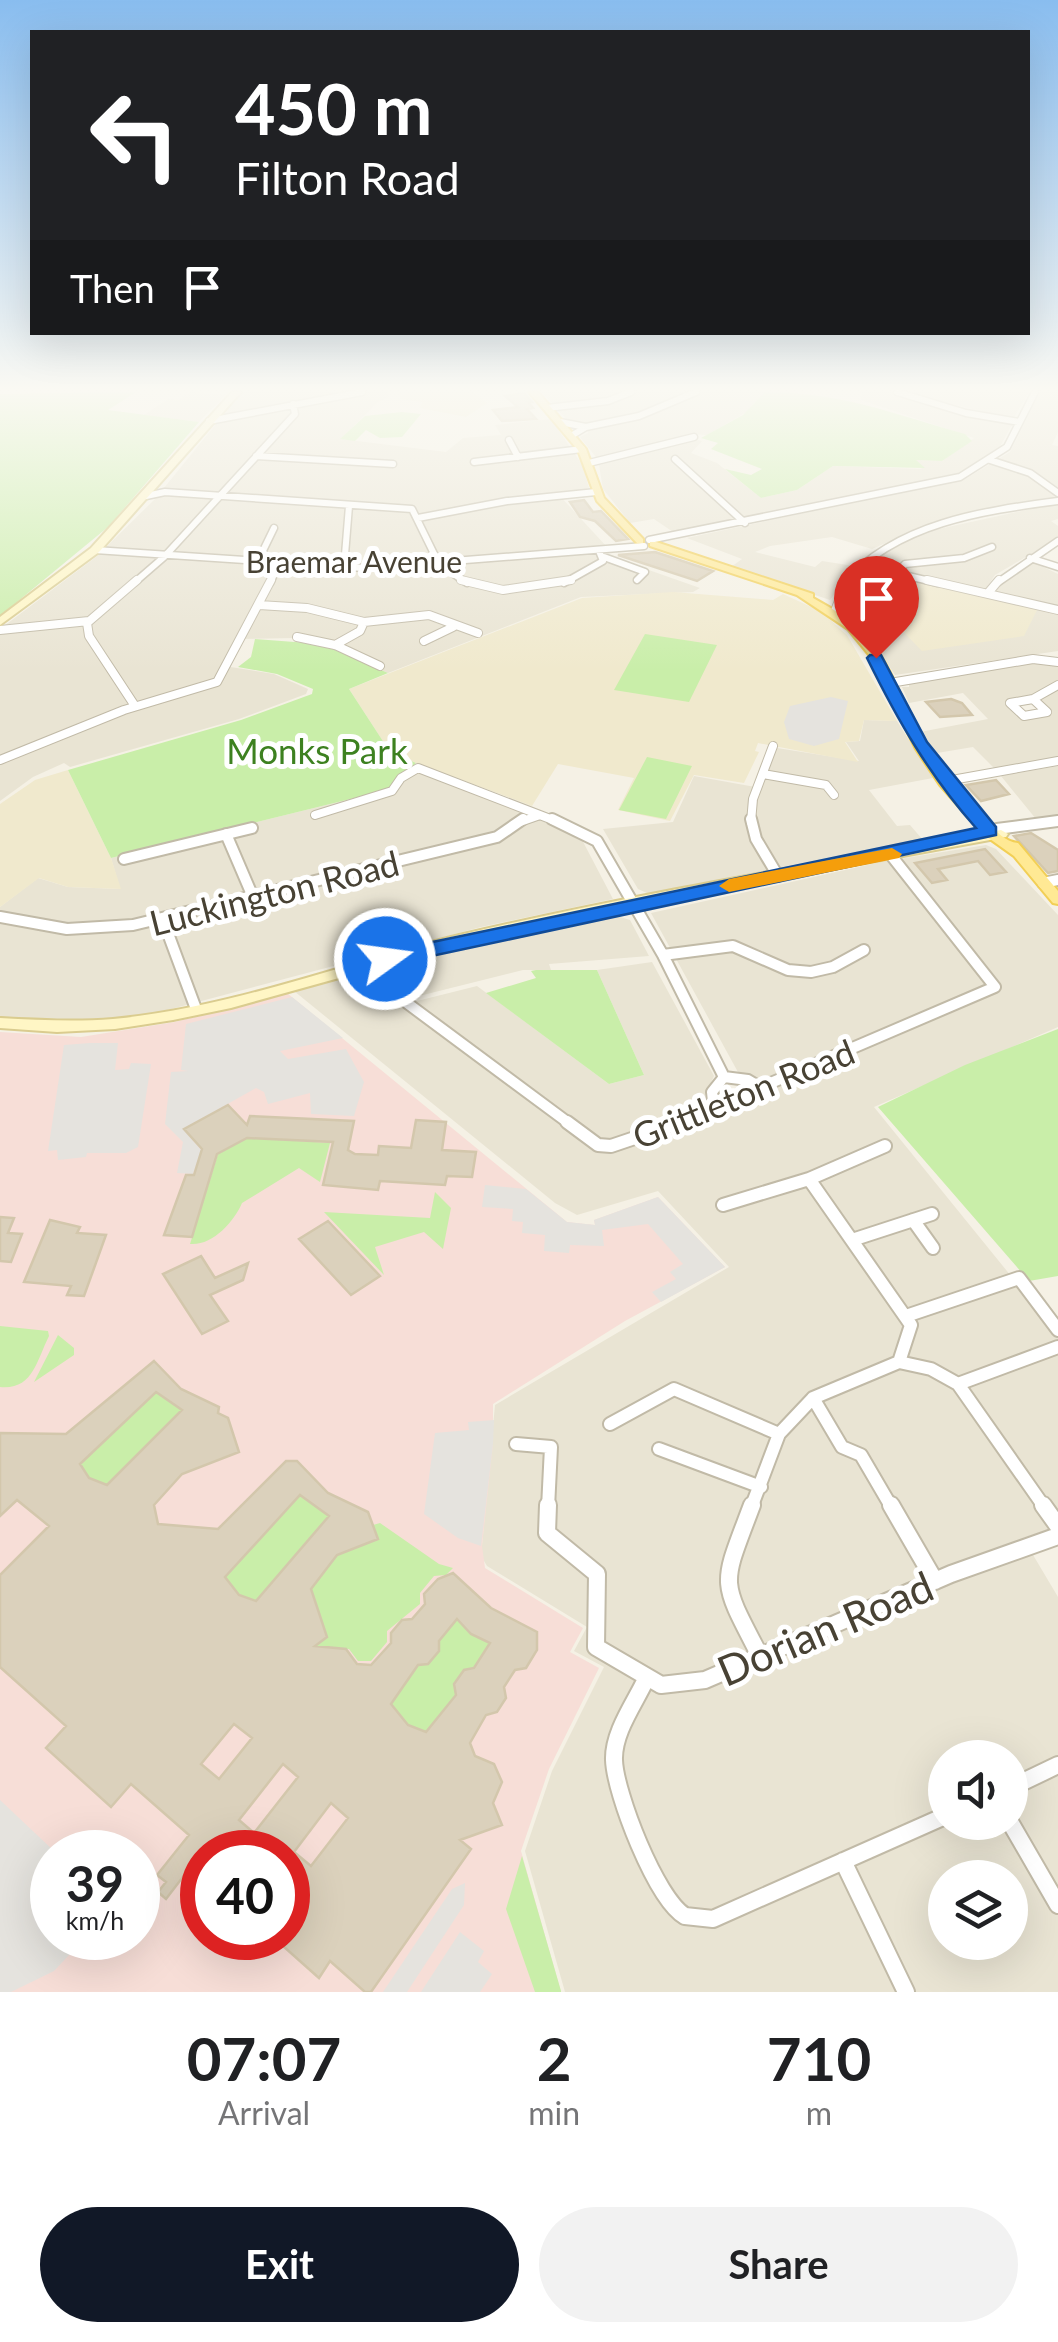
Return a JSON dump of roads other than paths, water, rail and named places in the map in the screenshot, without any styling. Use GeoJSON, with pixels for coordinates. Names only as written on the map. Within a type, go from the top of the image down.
{"type":"FeatureCollection","features":[{"type":"Feature","properties":{"kind":"main road"},"geometry":{"type":"LineString","coordinates":[[594,485],[624,523],[647,543],[800,594],[836,613],[860,636],[890,683],[918,742],[1015,852],[1050,882],[1058,900]]}},
{"type":"Feature","properties":{"kind":"main road"},"geometry":{"type":"LineString","coordinates":[[800,594],[836,613]]}},
{"type":"Feature","properties":{"kind":"street"},"geometry":{"type":"LineString","coordinates":[[3,626],[95,550],[160,485]]}},
{"type":"Feature","properties":{"kind":"street"},"geometry":{"type":"LineString","coordinates":[[3,626],[89,621],[164,557],[230,485]]}},
{"type":"Feature","properties":{"kind":"street"},"geometry":{"type":"LineString","coordinates":[[703,485],[745,523]]}},
{"type":"Feature","properties":{"kind":"street","name":"Braemar Avenue"},"geometry":{"type":"LineString","coordinates":[[95,550],[344,567],[602,554],[927,485]]}},
{"type":"Feature","properties":{"kind":"street"},"geometry":{"type":"LineString","coordinates":[[155,492],[412,509],[439,564],[470,582],[529,588],[575,578],[596,568],[602,554],[644,572],[637,580]]}},
{"type":"Feature","properties":{"kind":"street"},"geometry":{"type":"LineString","coordinates":[[418,518],[596,492]]}},
{"type":"Feature","properties":{"kind":"street"},"geometry":{"type":"LineString","coordinates":[[836,613],[838,597],[878,549],[941,524],[1058,500]]}},
{"type":"Feature","properties":{"kind":"street"},"geometry":{"type":"LineString","coordinates":[[344,567],[349,506]]}},
{"type":"Feature","properties":{"kind":"street"},"geometry":{"type":"LineString","coordinates":[[257,564],[274,528]]}},
{"type":"Feature","properties":{"kind":"street"},"geometry":{"type":"LineString","coordinates":[[988,593],[1000,577],[1058,541]]}},
{"type":"Feature","properties":{"kind":"street"},"geometry":{"type":"LineString","coordinates":[[897,573],[906,564],[964,558],[992,547]]}},
{"type":"Feature","properties":{"kind":"street"},"geometry":{"type":"LineString","coordinates":[[1030,558],[1058,567]]}},
{"type":"Feature","properties":{"kind":"street"},"geometry":{"type":"LineString","coordinates":[[0,760],[134,706],[217,682],[225,674],[279,564]]}},
{"type":"Feature","properties":{"kind":"street"},"geometry":{"type":"LineString","coordinates":[[861,565],[1058,610]]}},
{"type":"Feature","properties":{"kind":"street"},"geometry":{"type":"LineString","coordinates":[[820,602],[838,597]]}},
{"type":"Feature","properties":{"kind":"street"},"geometry":{"type":"LineString","coordinates":[[259,605],[307,608],[364,622],[426,615],[478,633]]}},
{"type":"Feature","properties":{"kind":"street"},"geometry":{"type":"LineString","coordinates":[[89,621],[89,636],[134,706]]}},
{"type":"Feature","properties":{"kind":"street"},"geometry":{"type":"LineString","coordinates":[[335,645],[360,632],[364,622]]}},
{"type":"Feature","properties":{"kind":"street"},"geometry":{"type":"LineString","coordinates":[[424,641],[452,627]]}},
{"type":"Feature","properties":{"kind":"street"},"geometry":{"type":"LineString","coordinates":[[297,637],[335,645],[380,666]]}},
{"type":"Feature","properties":{"kind":"street"},"geometry":{"type":"LineString","coordinates":[[890,683],[1033,659],[1058,662]]}},
{"type":"Feature","properties":{"kind":"street"},"geometry":{"type":"LineString","coordinates":[[1033,700],[1058,685]]}},
{"type":"Feature","properties":{"kind":"street"},"geometry":{"type":"LineString","coordinates":[[772,746],[750,810],[750,831],[778,876]]}},
{"type":"Feature","properties":{"kind":"street"},"geometry":{"type":"LineString","coordinates":[[947,777],[1058,761]]}},
{"type":"Feature","properties":{"kind":"street"},"geometry":{"type":"LineString","coordinates":[[320,811],[380,800],[392,792],[401,778],[418,768],[583,831],[597,842],[635,905],[724,1077]]}},
{"type":"Feature","properties":{"kind":"street"},"geometry":{"type":"LineString","coordinates":[[763,774],[826,785],[834,795]]}},
{"type":"Feature","properties":{"kind":"street","name":"Luckington Road"},"geometry":{"type":"LineString","coordinates":[[0,918],[30,926],[94,932],[163,920],[497,838],[525,818],[540,815]]}},
{"type":"Feature","properties":{"kind":"street"},"geometry":{"type":"LineString","coordinates":[[0,1024],[88,1028],[162,1021],[385,959],[1058,820]]}},
{"type":"Feature","properties":{"kind":"street"},"geometry":{"type":"LineString","coordinates":[[124,859],[252,828]]}},
{"type":"Feature","properties":{"kind":"street"},"geometry":{"type":"LineString","coordinates":[[226,834],[253,897]]}},
{"type":"Feature","properties":{"kind":"street","name":"Grittleton Road"},"geometry":{"type":"LineString","coordinates":[[385,959],[406,1003],[598,1145],[611,1146],[714,1111],[995,987],[890,854]]}},
{"type":"Feature","properties":{"kind":"street"},"geometry":{"type":"LineString","coordinates":[[163,920],[196,1009]]}},
{"type":"Feature","properties":{"kind":"street"},"geometry":{"type":"LineString","coordinates":[[664,956],[723,945],[746,950],[778,968],[806,972],[837,966],[864,950]]}},
{"type":"Feature","properties":{"kind":"street"},"geometry":{"type":"LineString","coordinates":[[724,1077],[748,1080],[763,1089]]}},
{"type":"Feature","properties":{"kind":"street"},"geometry":{"type":"LineString","coordinates":[[714,1111],[712,1092],[724,1077]]}},
{"type":"Feature","properties":{"kind":"street"},"geometry":{"type":"LineString","coordinates":[[722,1205],[809,1179],[885,1146]]}},
{"type":"Feature","properties":{"kind":"street"},"geometry":{"type":"LineString","coordinates":[[809,1179],[909,1321],[899,1362]]}},
{"type":"Feature","properties":{"kind":"street"},"geometry":{"type":"LineString","coordinates":[[852,1240],[932,1214]]}},
{"type":"Feature","properties":{"kind":"street"},"geometry":{"type":"LineString","coordinates":[[913,1220],[933,1248]]}},
{"type":"Feature","properties":{"kind":"street"},"geometry":{"type":"LineString","coordinates":[[909,1321],[1019,1278],[1058,1330]]}},
{"type":"Feature","properties":{"kind":"street"},"geometry":{"type":"LineString","coordinates":[[958,1384],[1058,1347]]}},
{"type":"Feature","properties":{"kind":"street"},"geometry":{"type":"LineString","coordinates":[[760,1656],[729,1597],[725,1578],[778,1434],[813,1398],[899,1362],[932,1369],[958,1384],[1058,1526]]}},
{"type":"Feature","properties":{"kind":"street"},"geometry":{"type":"LineString","coordinates":[[610,1424],[674,1389],[778,1434]]}},
{"type":"Feature","properties":{"kind":"street"},"geometry":{"type":"LineString","coordinates":[[813,1398],[842,1447],[861,1455],[935,1580]]}},
{"type":"Feature","properties":{"kind":"street","name":"Dorian Road"},"geometry":{"type":"LineString","coordinates":[[516,1444],[550,1447],[547,1534],[598,1574],[596,1647],[646,1679],[688,1685],[935,1580],[1058,1536]]}},
{"type":"Feature","properties":{"kind":"street"},"geometry":{"type":"LineString","coordinates":[[659,1450],[761,1487]]}},
{"type":"Feature","properties":{"kind":"street"},"geometry":{"type":"LineString","coordinates":[[646,1679],[615,1750],[615,1770],[675,1910],[698,1920],[713,1919],[928,1824]]}},
{"type":"Feature","properties":{"kind":"street"},"geometry":{"type":"LineString","coordinates":[[1028,1780],[1058,1766]]}},
{"type":"Feature","properties":{"kind":"street"},"geometry":{"type":"LineString","coordinates":[[1020,1840],[1058,1905]]}},
{"type":"Feature","properties":{"kind":"street"},"geometry":{"type":"LineString","coordinates":[[844,1861],[906,1992]]}},
{"type":"Feature","properties":{"kind":"park label","name":"Monks Park"},"geometry":{"type":"Point","coordinates":[317,750]}}]}
